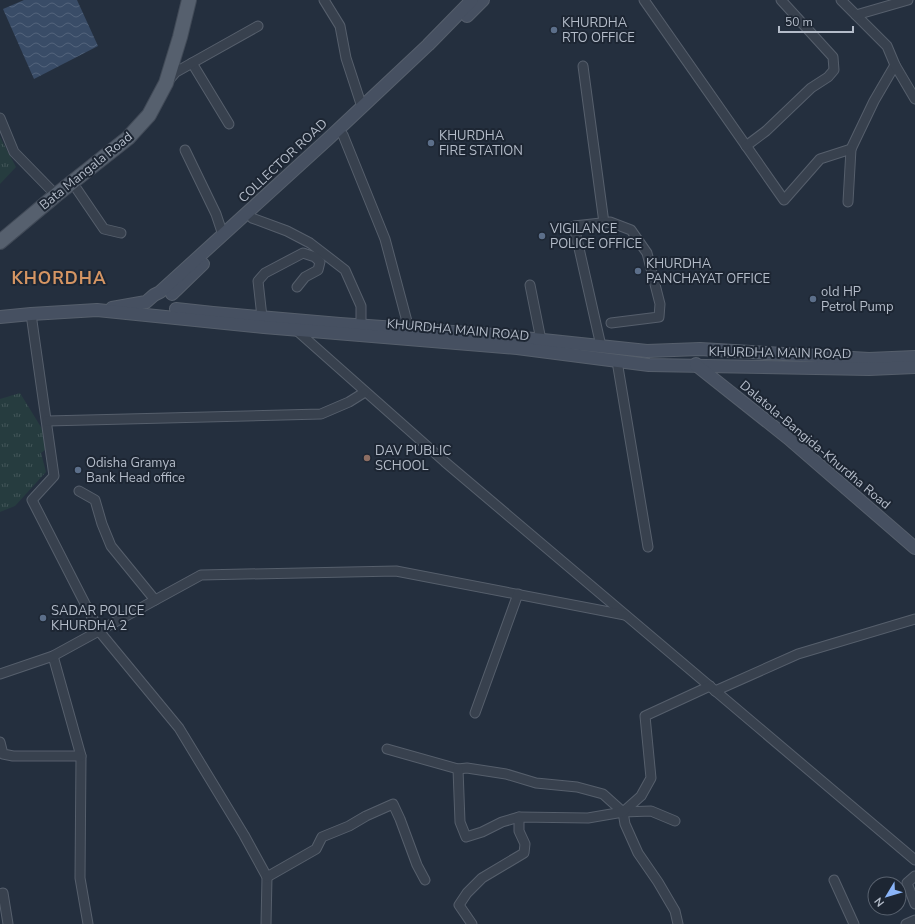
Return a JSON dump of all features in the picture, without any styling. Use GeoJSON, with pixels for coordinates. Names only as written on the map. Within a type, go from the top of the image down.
{"type":"FeatureCollection","features":[{"type":"Feature","properties":{"kind":"main road","name":"Bata Mangala Road"},"geometry":{"type":"LineString","coordinates":[[0,236],[54,192],[72,182],[128,138],[149,115],[166,83],[180,37],[186,0]]}},
{"type":"Feature","properties":{"kind":"main road","name":"Bata Mangala Road"},"geometry":{"type":"LineString","coordinates":[[0,242],[142,111],[161,77],[186,0]]}},
{"type":"Feature","properties":{"kind":"main road","name":"COLLECTOR ROAD"},"geometry":{"type":"LineString","coordinates":[[97,310],[146,302],[154,295],[166,293],[252,218],[343,135],[472,0]]}},
{"type":"Feature","properties":{"kind":"main road","name":"COLLECTOR ROAD"},"geometry":{"type":"LineString","coordinates":[[166,293],[223,235],[362,107],[388,87],[484,0]]}},
{"type":"Feature","properties":{"kind":"main road"},"geometry":{"type":"LineString","coordinates":[[166,293],[177,301],[176,308],[172,314],[166,318]]}},
{"type":"Feature","properties":{"kind":"main road"},"geometry":{"type":"LineString","coordinates":[[146,302],[152,316]]}},
{"type":"Feature","properties":{"kind":"main road","name":"KHURDHA MAIN ROAD"},"geometry":{"type":"LineString","coordinates":[[176,308],[361,326],[495,335],[648,351],[694,349],[869,359],[915,357]]}},
{"type":"Feature","properties":{"kind":"main road","name":"KHURDHA MAIN ROAD"},"geometry":{"type":"LineString","coordinates":[[0,317],[97,310],[295,330],[517,348],[649,365],[869,369],[915,367]]}},
{"type":"Feature","properties":{"kind":"main road"},"geometry":{"type":"LineString","coordinates":[[694,349],[696,366]]}},
{"type":"Feature","properties":{"kind":"main road","name":"Dalatola-Bangida-Khurdha Road"},"geometry":{"type":"LineString","coordinates":[[696,366],[788,438],[915,548]]}},
{"type":"Feature","properties":{"kind":"street"},"geometry":{"type":"LineString","coordinates":[[324,0],[340,26],[346,58],[362,107]]}},
{"type":"Feature","properties":{"kind":"street"},"geometry":{"type":"LineString","coordinates":[[644,0],[784,200],[820,159],[851,149]]}},
{"type":"Feature","properties":{"kind":"street"},"geometry":{"type":"LineString","coordinates":[[746,146],[766,131],[811,88],[828,77],[834,70],[833,57],[780,0]]}},
{"type":"Feature","properties":{"kind":"street"},"geometry":{"type":"LineString","coordinates":[[841,0],[887,46],[895,65],[915,99]]}},
{"type":"Feature","properties":{"kind":"street"},"geometry":{"type":"LineString","coordinates":[[856,15],[908,0]]}},
{"type":"Feature","properties":{"kind":"street"},"geometry":{"type":"LineString","coordinates":[[166,83],[176,72],[258,26]]}},
{"type":"Feature","properties":{"kind":"street"},"geometry":{"type":"LineString","coordinates":[[192,63],[229,124]]}},
{"type":"Feature","properties":{"kind":"street"},"geometry":{"type":"LineString","coordinates":[[848,202],[851,149],[874,101],[895,65]]}},
{"type":"Feature","properties":{"kind":"street"},"geometry":{"type":"LineString","coordinates":[[583,66],[604,223]]}},
{"type":"Feature","properties":{"kind":"street"},"geometry":{"type":"LineString","coordinates":[[0,118],[14,152],[54,192]]}},
{"type":"Feature","properties":{"kind":"street"},"geometry":{"type":"LineString","coordinates":[[343,135],[386,238],[409,329]]}},
{"type":"Feature","properties":{"kind":"street"},"geometry":{"type":"LineString","coordinates":[[185,150],[216,214],[223,235]]}},
{"type":"Feature","properties":{"kind":"street"},"geometry":{"type":"LineString","coordinates":[[72,182],[104,229],[121,232]]}},
{"type":"Feature","properties":{"kind":"street"},"geometry":{"type":"LineString","coordinates":[[252,218],[287,231],[310,242],[345,270],[361,306],[361,326]]}},
{"type":"Feature","properties":{"kind":"street"},"geometry":{"type":"LineString","coordinates":[[601,346],[574,226],[610,222],[631,230],[647,253],[660,304],[659,317],[612,323]]}},
{"type":"Feature","properties":{"kind":"street"},"geometry":{"type":"LineString","coordinates":[[262,317],[258,281],[265,273],[303,253],[315,257],[320,262],[318,270],[305,277],[297,288]]}},
{"type":"Feature","properties":{"kind":"street"},"geometry":{"type":"LineString","coordinates":[[530,285],[541,340]]}},
{"type":"Feature","properties":{"kind":"street"},"geometry":{"type":"LineString","coordinates":[[31,314],[54,476],[32,500],[99,631],[179,728],[244,835],[267,877],[266,924]]}},
{"type":"Feature","properties":{"kind":"street"},"geometry":{"type":"LineString","coordinates":[[295,330],[445,462],[915,860]]}},
{"type":"Feature","properties":{"kind":"street"},"geometry":{"type":"LineString","coordinates":[[617,360],[648,547]]}},
{"type":"Feature","properties":{"kind":"street"},"geometry":{"type":"LineString","coordinates":[[47,421],[322,414],[349,402],[365,392]]}},
{"type":"Feature","properties":{"kind":"street"},"geometry":{"type":"LineString","coordinates":[[79,491],[95,500],[102,524],[111,546],[155,600]]}},
{"type":"Feature","properties":{"kind":"street"},"geometry":{"type":"LineString","coordinates":[[0,674],[53,656],[201,575],[396,571],[626,615]]}},
{"type":"Feature","properties":{"kind":"street"},"geometry":{"type":"LineString","coordinates":[[475,714],[518,594]]}},
{"type":"Feature","properties":{"kind":"street"},"geometry":{"type":"LineString","coordinates":[[622,812],[641,796],[651,778],[645,716],[798,654],[911,620],[915,629]]}},
{"type":"Feature","properties":{"kind":"street"},"geometry":{"type":"LineString","coordinates":[[53,656],[81,756],[80,878],[88,924]]}},
{"type":"Feature","properties":{"kind":"street"},"geometry":{"type":"LineString","coordinates":[[0,742],[4,754],[13,756],[81,756]]}},
{"type":"Feature","properties":{"kind":"street"},"geometry":{"type":"LineString","coordinates":[[387,749],[458,769],[467,768],[506,774],[536,783],[577,787],[603,794],[622,812],[638,853],[658,882],[675,911],[678,924]]}},
{"type":"Feature","properties":{"kind":"street"},"geometry":{"type":"LineString","coordinates":[[458,769],[460,822],[466,837],[482,832],[502,822],[519,817],[588,818],[622,812],[651,811],[675,821]]}},
{"type":"Feature","properties":{"kind":"street"},"geometry":{"type":"LineString","coordinates":[[267,877],[316,849],[322,837],[349,826],[366,816],[393,804],[417,865],[425,880]]}},
{"type":"Feature","properties":{"kind":"street"},"geometry":{"type":"LineString","coordinates":[[472,924],[459,905],[467,893],[482,878],[524,853],[525,844],[519,831],[519,817]]}},
{"type":"Feature","properties":{"kind":"street"},"geometry":{"type":"LineString","coordinates":[[915,876],[907,883],[915,904]]}},
{"type":"Feature","properties":{"kind":"street"},"geometry":{"type":"LineString","coordinates":[[834,880],[854,924]]}},
{"type":"Feature","properties":{"kind":"street"},"geometry":{"type":"LineString","coordinates":[[0,894],[3,893],[8,924]]}},
{"type":"Feature","properties":{"kind":"street"},"geometry":{"type":"LineString","coordinates":[[906,924],[915,920]]}},
{"type":"Feature","properties":{"kind":"green space"},"geometry":{"type":"Polygon","coordinates":[[[0,137],[16,167],[0,184],[0,137]]]}},
{"type":"Feature","properties":{"kind":"green space"},"geometry":{"type":"Polygon","coordinates":[[[20,393],[44,432],[50,446],[41,453],[46,472],[15,506],[0,512],[0,399],[20,393]]]}},
{"type":"Feature","properties":{"kind":"water"},"geometry":{"type":"Polygon","coordinates":[[[24,0],[77,0],[98,46],[34,79],[3,9],[24,0]]]}},
{"type":"Feature","properties":{"kind":"place","name":"KHURDHA RTO OFFICE"},"geometry":{"type":"Point","coordinates":[554,30]}},
{"type":"Feature","properties":{"kind":"place","name":"KHURDHA FIRE STATION"},"geometry":{"type":"Point","coordinates":[431,143]}},
{"type":"Feature","properties":{"kind":"place","name":"VIGILANCE POLICE OFFICE"},"geometry":{"type":"Point","coordinates":[542,236]}},
{"type":"Feature","properties":{"kind":"place","name":"KHURDHA PANCHAYAT OFFICE"},"geometry":{"type":"Point","coordinates":[638,271]}},
{"type":"Feature","properties":{"kind":"place","name":"old HP Petrol Pump"},"geometry":{"type":"Point","coordinates":[813,299]}},
{"type":"Feature","properties":{"kind":"place","name":"DAV PUBLIC SCHOOL"},"geometry":{"type":"Point","coordinates":[367,458]}},
{"type":"Feature","properties":{"kind":"place","name":"Odisha Gramya Bank Head office"},"geometry":{"type":"Point","coordinates":[78,470]}},
{"type":"Feature","properties":{"kind":"place","name":"SADAR POLICE KHURDHA 2"},"geometry":{"type":"Point","coordinates":[43,618]}},
{"type":"Feature","properties":{"kind":"district","name":"KHORDHA"},"geometry":{"type":"Point","coordinates":[59,278]}}]}
